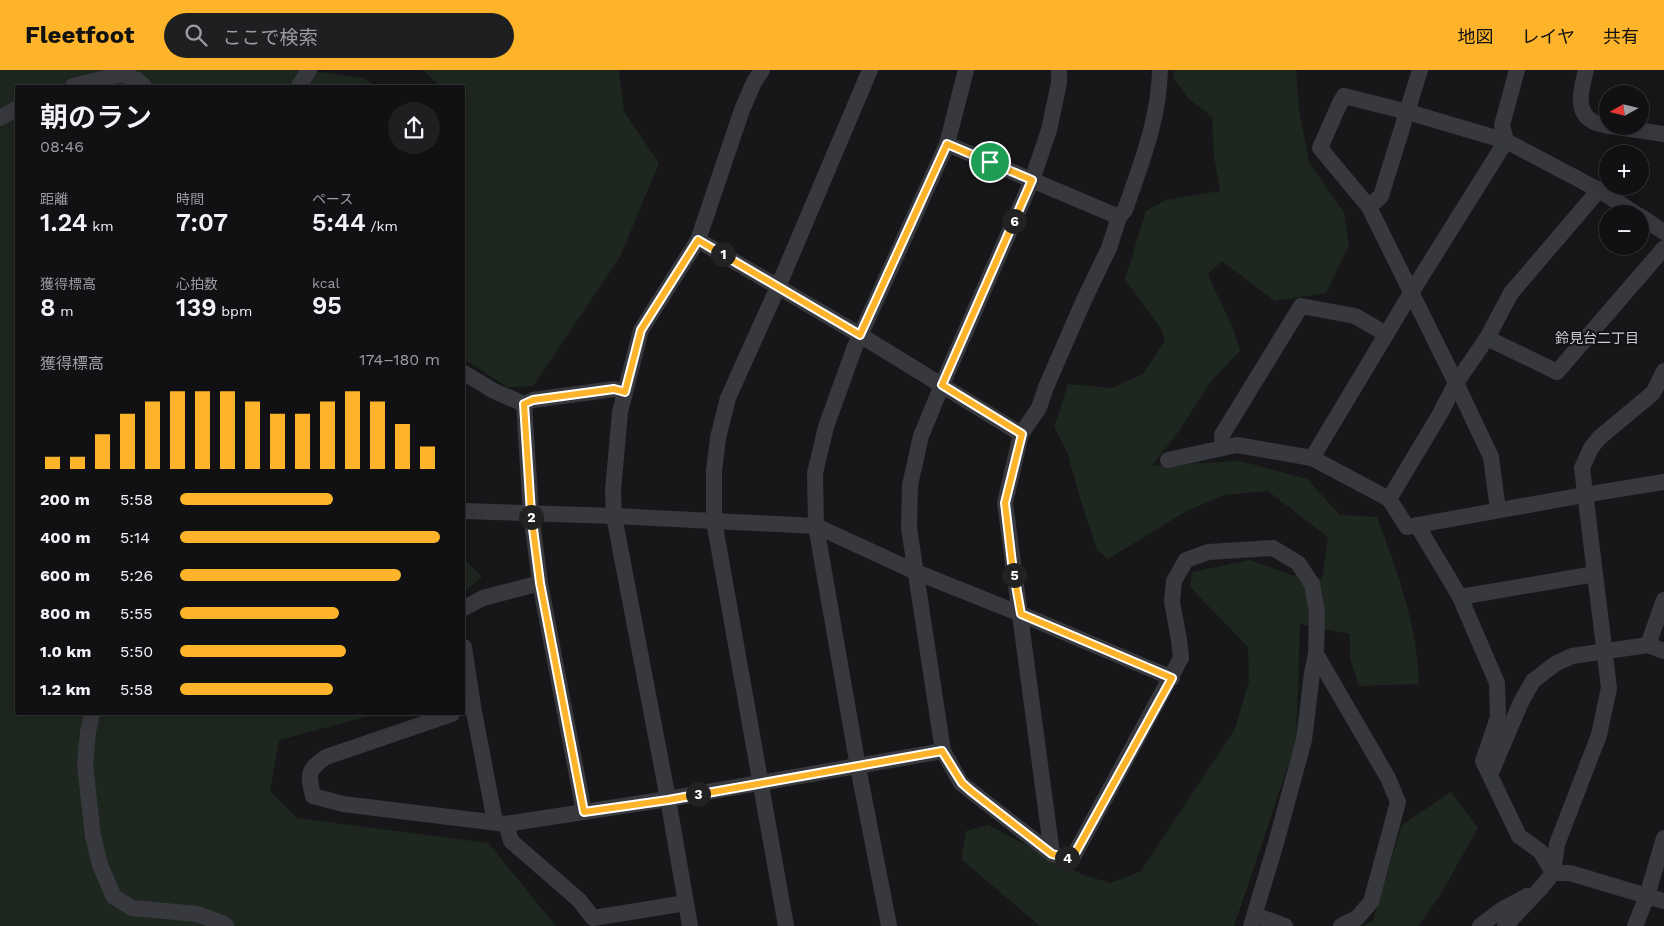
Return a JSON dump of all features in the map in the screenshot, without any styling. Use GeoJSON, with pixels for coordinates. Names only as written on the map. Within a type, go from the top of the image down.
{"type":"FeatureCollection","features":[{"type":"Feature","properties":{"kind":"street"},"geometry":{"type":"LineString","coordinates":[[300,85],[309,70]]}},
{"type":"Feature","properties":{"kind":"street"},"geometry":{"type":"LineString","coordinates":[[690,926],[614,516],[613,491],[620,412],[641,330],[698,240],[742,110],[754,82],[762,70]]}},
{"type":"Feature","properties":{"kind":"street"},"geometry":{"type":"LineString","coordinates":[[786,926],[714,521],[714,471],[718,438],[728,398],[778,287],[870,70]]}},
{"type":"Feature","properties":{"kind":"street"},"geometry":{"type":"LineString","coordinates":[[889,926],[858,767],[816,526],[815,473],[826,427],[860,335],[947,144],[966,70]]}},
{"type":"Feature","properties":{"kind":"street"},"geometry":{"type":"LineString","coordinates":[[1059,70],[1049,130],[1032,180],[921,436],[910,485],[910,528],[942,751],[962,783],[1052,854],[1072,859],[1172,678],[1181,658],[1172,602],[1174,581],[1186,560],[1208,552],[1273,548],[1298,563],[1312,584],[1317,612],[1316,654],[1304,740],[1253,920],[1285,926]]}},
{"type":"Feature","properties":{"kind":"street"},"geometry":{"type":"LineString","coordinates":[[1052,854],[1005,503],[1022,434],[1039,408],[1046,387],[1084,300],[1109,248],[1119,217],[1125,210],[1151,130],[1160,85],[1160,70]]}},
{"type":"Feature","properties":{"kind":"street"},"geometry":{"type":"LineString","coordinates":[[1369,207],[1381,196],[1420,70]]}},
{"type":"Feature","properties":{"kind":"street"},"geometry":{"type":"LineString","coordinates":[[1312,458],[1411,293],[1506,141],[1502,125],[1517,70]]}},
{"type":"Feature","properties":{"kind":"street"},"geometry":{"type":"LineString","coordinates":[[1586,70],[1580,95],[1583,113],[1593,122],[1599,124]]}},
{"type":"Feature","properties":{"kind":"street"},"geometry":{"type":"LineString","coordinates":[[77,85],[122,74],[137,80],[143,85]]}},
{"type":"Feature","properties":{"kind":"street"},"geometry":{"type":"LineString","coordinates":[[1389,499],[1440,414],[1456,383],[1487,338],[1511,293],[1599,190],[1506,141],[1408,112],[1344,96],[1320,148],[1369,207],[1456,383],[1490,457],[1498,510]]}},
{"type":"Feature","properties":{"kind":"street"},"geometry":{"type":"LineString","coordinates":[[0,118],[15,110]]}},
{"type":"Feature","properties":{"kind":"street"},"geometry":{"type":"LineString","coordinates":[[1649,130],[1663,131]]}},
{"type":"Feature","properties":{"kind":"street"},"geometry":{"type":"LineString","coordinates":[[947,144],[1119,217]]}},
{"type":"Feature","properties":{"kind":"street"},"geometry":{"type":"LineString","coordinates":[[1607,195],[1622,205]]}},
{"type":"Feature","properties":{"kind":"street"},"geometry":{"type":"LineString","coordinates":[[1649,222],[1664,232]]}},
{"type":"Feature","properties":{"kind":"street"},"geometry":{"type":"LineString","coordinates":[[698,240],[860,335],[1022,434]]}},
{"type":"Feature","properties":{"kind":"street"},"geometry":{"type":"LineString","coordinates":[[1487,338],[1557,372],[1664,248]]}},
{"type":"Feature","properties":{"kind":"street"},"geometry":{"type":"LineString","coordinates":[[1222,448],[1222,435],[1301,306],[1355,316],[1386,334]]}},
{"type":"Feature","properties":{"kind":"street"},"geometry":{"type":"LineString","coordinates":[[1505,926],[1553,873],[1557,844],[1599,735],[1608,688],[1582,468],[1591,448],[1599,438],[1653,393],[1664,371]]}},
{"type":"Feature","properties":{"kind":"street"},"geometry":{"type":"LineString","coordinates":[[465,374],[494,391],[524,404],[533,400],[614,389],[625,392]]}},
{"type":"Feature","properties":{"kind":"street"},"geometry":{"type":"LineString","coordinates":[[524,404],[531,513],[540,583],[584,812]]}},
{"type":"Feature","properties":{"kind":"street"},"geometry":{"type":"LineString","coordinates":[[1168,460],[1237,445],[1312,458],[1389,499],[1407,526],[1584,494],[1664,482]]}},
{"type":"Feature","properties":{"kind":"street"},"geometry":{"type":"LineString","coordinates":[[465,511],[816,526],[916,572],[1172,678]]}},
{"type":"Feature","properties":{"kind":"street"},"geometry":{"type":"LineString","coordinates":[[1417,525],[1460,598],[1497,683],[1498,717],[1483,761],[1519,836],[1541,852],[1553,873]]}},
{"type":"Feature","properties":{"kind":"street"},"geometry":{"type":"LineString","coordinates":[[1460,598],[1595,574]]}},
{"type":"Feature","properties":{"kind":"street"},"geometry":{"type":"LineString","coordinates":[[465,607],[483,598],[540,583]]}},
{"type":"Feature","properties":{"kind":"street"},"geometry":{"type":"LineString","coordinates":[[1648,645],[1664,600]]}},
{"type":"Feature","properties":{"kind":"street"},"geometry":{"type":"LineString","coordinates":[[1490,775],[1521,702],[1533,681],[1555,664],[1572,656],[1648,645],[1664,651]]}},
{"type":"Feature","properties":{"kind":"street"},"geometry":{"type":"LineString","coordinates":[[1316,654],[1388,778],[1398,802],[1371,902],[1357,918],[1340,926]]}},
{"type":"Feature","properties":{"kind":"street"},"geometry":{"type":"LineString","coordinates":[[465,662],[468,708],[501,823],[511,841],[579,900],[594,918],[686,903]]}},
{"type":"Feature","properties":{"kind":"street"},"geometry":{"type":"LineString","coordinates":[[92,715],[84,765],[93,836],[100,865],[114,897],[132,908],[197,914],[226,926]]}},
{"type":"Feature","properties":{"kind":"street"},"geometry":{"type":"LineString","coordinates":[[449,715],[326,757],[314,765],[309,776],[313,796],[343,804],[501,823],[668,800],[942,751]]}},
{"type":"Feature","properties":{"kind":"street"},"geometry":{"type":"LineString","coordinates":[[1635,926],[1647,896],[1664,838]]}},
{"type":"Feature","properties":{"kind":"street"},"geometry":{"type":"LineString","coordinates":[[1553,873],[1570,873],[1664,901]]}},
{"type":"Feature","properties":{"kind":"street"},"geometry":{"type":"LineString","coordinates":[[1480,926],[1501,910],[1540,889]]}},
{"type":"Feature","properties":{"kind":"shaded area"},"geometry":{"type":"Polygon","coordinates":[[[0,70],[306,70],[363,78],[374,85],[15,85],[15,715],[374,715],[279,740],[270,791],[297,818],[488,843],[556,926],[0,926],[0,70]]]}},
{"type":"Feature","properties":{"kind":"shaded area"},"geometry":{"type":"Polygon","coordinates":[[[423,70],[619,70],[624,112],[659,163],[620,257],[533,386],[507,387],[465,360],[465,85],[438,85],[423,70]]]}},
{"type":"Feature","properties":{"kind":"shaded area"},"geometry":{"type":"Polygon","coordinates":[[[1175,70],[1296,70],[1299,110],[1309,162],[1344,213],[1349,245],[1326,293],[1275,301],[1222,261],[1208,274],[1234,331],[1240,351],[1211,381],[1179,431],[1152,466],[1240,461],[1307,479],[1340,515],[1377,517],[1411,620],[1418,663],[1419,684],[1359,686],[1350,658],[1350,634],[1300,624],[1296,742],[1234,926],[1040,926],[961,859],[966,831],[988,825],[1083,875],[1111,883],[1141,871],[1235,729],[1249,681],[1248,647],[1190,587],[1192,572],[1249,560],[1292,575],[1322,579],[1328,537],[1268,491],[1224,495],[1185,512],[1108,559],[1097,550],[1067,452],[1054,427],[1068,384],[1112,388],[1143,374],[1165,341],[1161,329],[1125,279],[1146,211],[1166,200],[1220,191],[1214,156],[1212,117],[1189,99],[1173,77],[1175,70]]]}},
{"type":"Feature","properties":{"kind":"shaded area"},"geometry":{"type":"Polygon","coordinates":[[[465,560],[482,577],[465,591],[465,560]]]}},
{"type":"Feature","properties":{"kind":"shaded area"},"geometry":{"type":"Polygon","coordinates":[[[1451,792],[1478,828],[1439,897],[1418,926],[1361,926],[1373,921],[1402,825],[1451,792]]]}},
{"type":"Feature","properties":{"kind":"district","name":"鈴見台二丁目"},"geometry":{"type":"Point","coordinates":[1597,338]}},
{"type":"Feature","properties":{"kind":"route"},"geometry":{"type":"LineString","coordinates":[[947,144],[990,162],[1032,180],[942,385],[1022,434],[1005,503],[1012,563],[1021,614],[1172,678],[1072,859],[1052,854],[971,791],[962,783],[942,751],[668,800],[584,812],[540,583],[531,513],[524,404],[533,400],[614,389],[625,392],[641,330],[698,240],[860,335],[947,144]]}}]}
